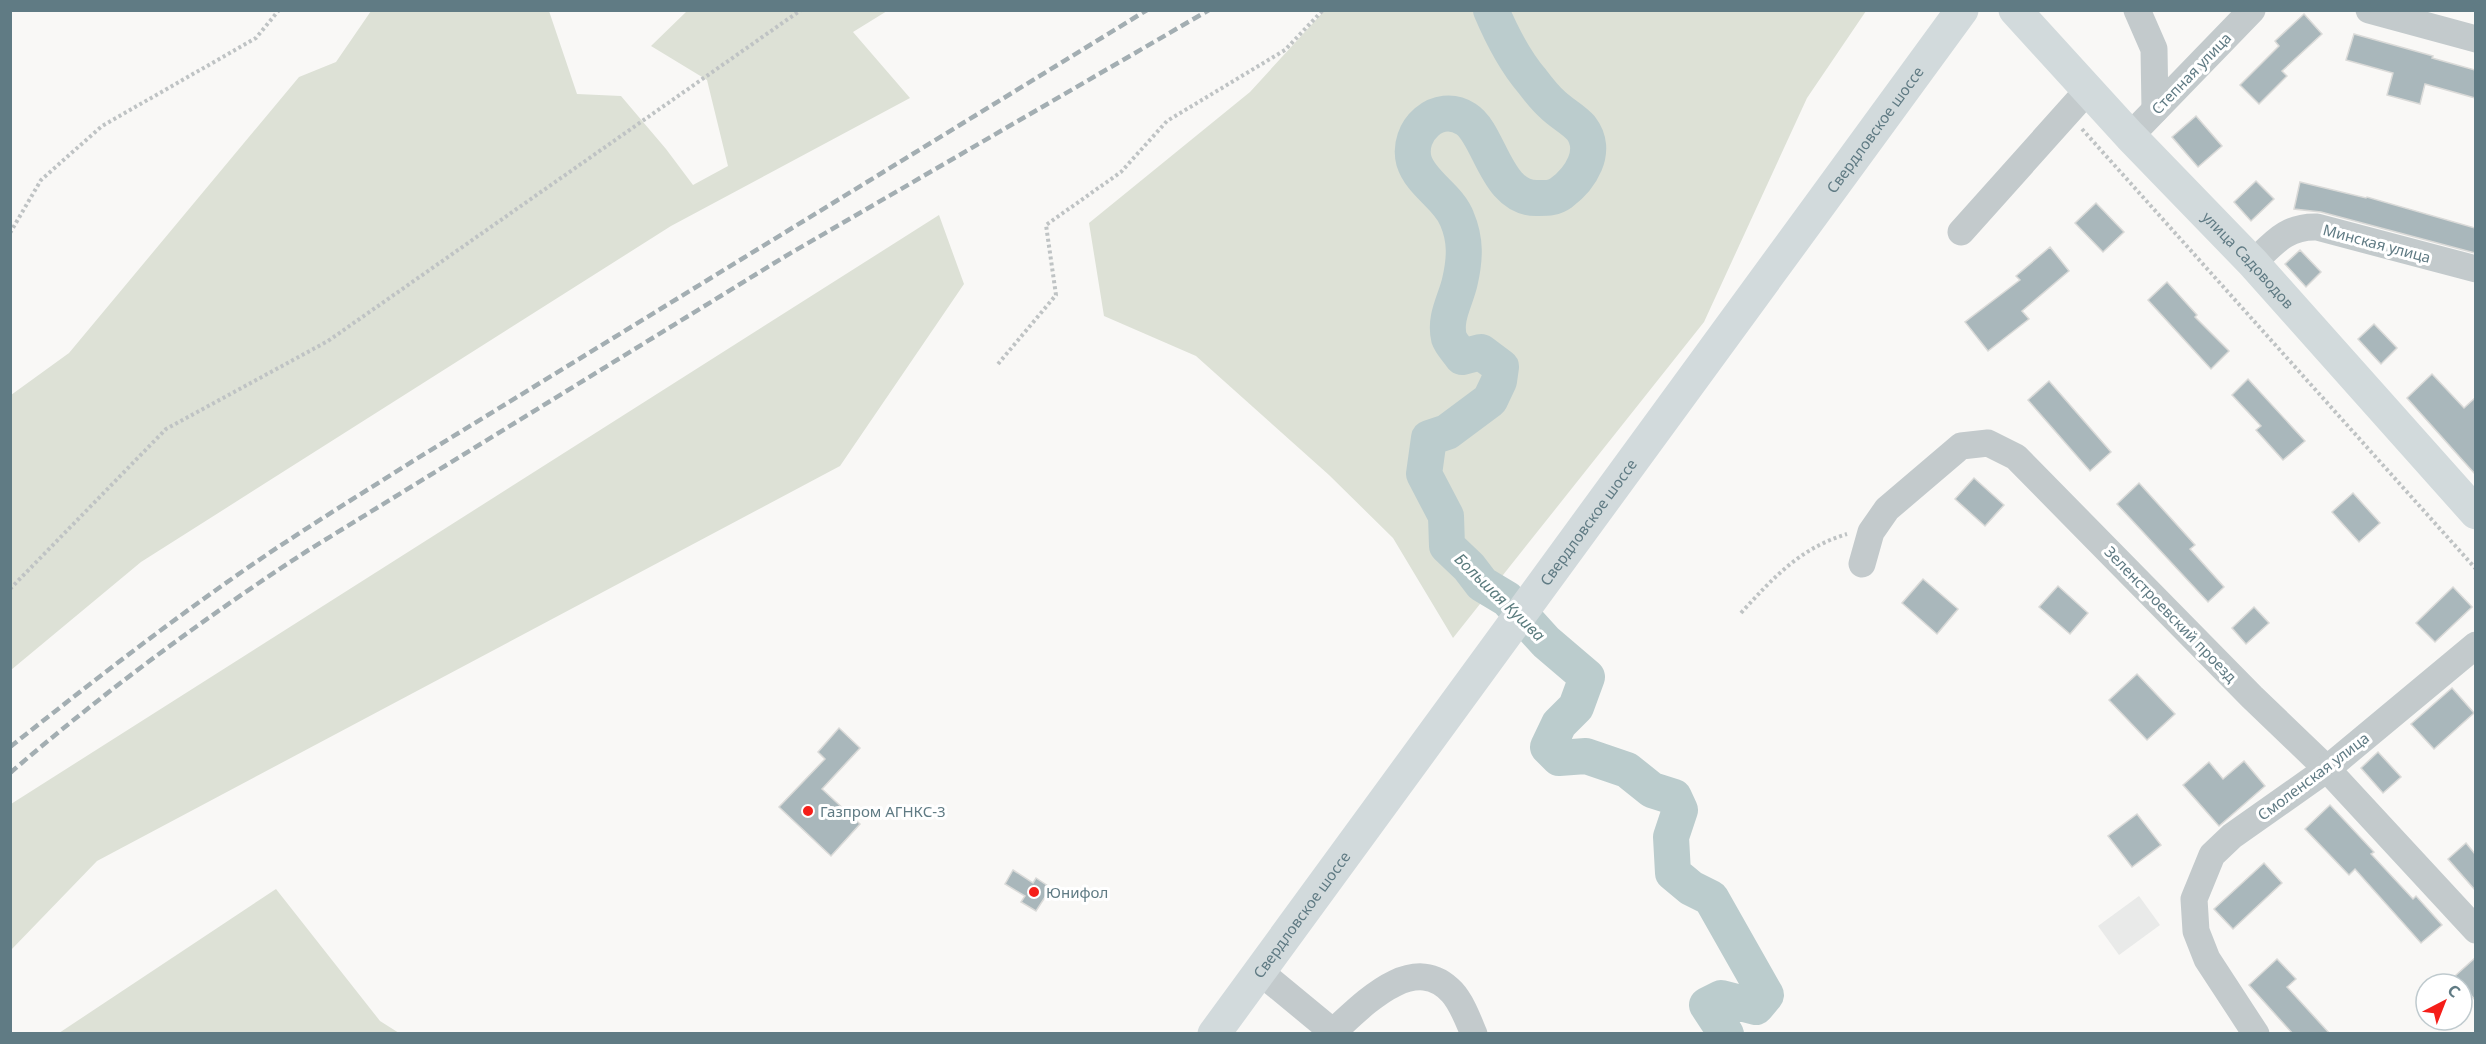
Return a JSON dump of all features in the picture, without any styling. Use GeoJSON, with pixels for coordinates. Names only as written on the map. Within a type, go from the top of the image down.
{"type":"FeatureCollection","features":[{"type":"Feature","properties":{"kind":"main road","name":"Свердловское шоссе"},"geometry":{"type":"LineString","coordinates":[[1214,1034],[1962,10]]}},
{"type":"Feature","properties":{"kind":"main road","name":"улица Садоводов"},"geometry":{"type":"LineString","coordinates":[[2015,10],[2078,101],[2130,136],[2253,263],[2475,513]]}},
{"type":"Feature","properties":{"kind":"street"},"geometry":{"type":"LineString","coordinates":[[2137,10],[2154,49],[2155,110]]}},
{"type":"Feature","properties":{"kind":"street","name":"Степная улица"},"geometry":{"type":"LineString","coordinates":[[2130,136],[2252,10]]}},
{"type":"Feature","properties":{"kind":"street"},"geometry":{"type":"LineString","coordinates":[[2369,10],[2475,39]]}},
{"type":"Feature","properties":{"kind":"street"},"geometry":{"type":"LineString","coordinates":[[1961,232],[2078,101]]}},
{"type":"Feature","properties":{"kind":"street","name":"Минская улица"},"geometry":{"type":"LineString","coordinates":[[2253,263],[2290,231],[2303,226],[2317,227],[2475,269]]}},
{"type":"Feature","properties":{"kind":"street","name":"Зеленстроевский проезд"},"geometry":{"type":"LineString","coordinates":[[1871,532],[1887,509],[1961,446],[1988,443],[2016,457],[2244,689],[2327,769],[2475,930]]}},
{"type":"Feature","properties":{"kind":"street"},"geometry":{"type":"LineString","coordinates":[[1862,564],[1871,532]]}},
{"type":"Feature","properties":{"kind":"street","name":"Смоленская улица"},"geometry":{"type":"LineString","coordinates":[[2256,1034],[2206,959],[2196,931],[2194,899],[2212,855],[2232,836],[2327,769],[2475,645]]}},
{"type":"Feature","properties":{"kind":"street"},"geometry":{"type":"LineString","coordinates":[[1259,971],[1333,1033],[1371,998],[1403,979],[1414,977],[1439,983],[1451,992],[1464,1011],[1474,1034]]}},
{"type":"Feature","properties":{"kind":"path"},"geometry":{"type":"LineString","coordinates":[[10,233],[41,180],[102,126],[256,38],[279,10]]}},
{"type":"Feature","properties":{"kind":"path"},"geometry":{"type":"LineString","coordinates":[[10,590],[166,429],[328,341],[801,10]]}},
{"type":"Feature","properties":{"kind":"path"},"geometry":{"type":"LineString","coordinates":[[998,364],[1056,295],[1046,225],[1121,172],[1167,121],[1285,50],[1323,10]]}},
{"type":"Feature","properties":{"kind":"path"},"geometry":{"type":"LineString","coordinates":[[2078,101],[2475,569]]}},
{"type":"Feature","properties":{"kind":"path"},"geometry":{"type":"LineString","coordinates":[[1741,613],[1783,568],[1821,543],[1846,535],[1871,532]]}},
{"type":"Feature","properties":{"kind":"shaded area"},"geometry":{"type":"Polygon","coordinates":[[[371,11],[549,11],[577,94],[621,96],[693,185],[728,166],[707,80],[651,46],[687,11],[887,11],[853,32],[910,98],[671,226],[141,562],[11,670],[11,395],[69,353],[299,77],[336,62],[371,11]]]}},
{"type":"Feature","properties":{"kind":"shaded area"},"geometry":{"type":"Polygon","coordinates":[[[1324,11],[1866,11],[1807,98],[1704,322],[1453,638],[1393,538],[1329,475],[1196,356],[1104,316],[1089,223],[1250,92],[1324,11]]]}},
{"type":"Feature","properties":{"kind":"shaded area"},"geometry":{"type":"Polygon","coordinates":[[[939,215],[964,284],[840,466],[97,861],[11,950],[11,804],[939,215]]]}},
{"type":"Feature","properties":{"kind":"shaded area"},"geometry":{"type":"Polygon","coordinates":[[[276,889],[380,1021],[399,1033],[59,1033],[276,889]]]}},
{"type":"Feature","properties":{"kind":"shaded area"},"geometry":{"type":"Polygon","coordinates":[[[2139,896],[2160,925],[2119,955],[2098,926],[2139,896]]]}},
{"type":"Feature","properties":{"kind":"building"},"geometry":{"type":"Polygon","coordinates":[[[2304,14],[2322,34],[2282,71],[2287,76],[2259,104],[2240,85],[2279,46],[2275,41],[2304,14]]]}},
{"type":"Feature","properties":{"kind":"building"},"geometry":{"type":"Polygon","coordinates":[[[2354,34],[2475,70],[2475,98],[2425,84],[2420,104],[2387,95],[2393,73],[2346,60],[2354,34]]]}},
{"type":"Feature","properties":{"kind":"building"},"geometry":{"type":"Polygon","coordinates":[[[2196,116],[2222,146],[2198,167],[2172,137],[2196,116]]]}},
{"type":"Feature","properties":{"kind":"building"},"geometry":{"type":"Polygon","coordinates":[[[2256,181],[2274,199],[2251,221],[2234,202],[2256,181]]]}},
{"type":"Feature","properties":{"kind":"building"},"geometry":{"type":"Polygon","coordinates":[[[2300,182],[2367,197],[2475,228],[2475,253],[2321,212],[2294,209],[2300,182]]]}},
{"type":"Feature","properties":{"kind":"building"},"geometry":{"type":"Polygon","coordinates":[[[2096,203],[2124,232],[2103,252],[2075,223],[2096,203]]]}},
{"type":"Feature","properties":{"kind":"building"},"geometry":{"type":"Polygon","coordinates":[[[2050,247],[2069,271],[2022,311],[2029,319],[1988,351],[1965,322],[2020,280],[2016,276],[2050,247]]]}},
{"type":"Feature","properties":{"kind":"building"},"geometry":{"type":"Polygon","coordinates":[[[2300,250],[2321,272],[2306,287],[2285,264],[2300,250]]]}},
{"type":"Feature","properties":{"kind":"building"},"geometry":{"type":"Polygon","coordinates":[[[2167,282],[2197,315],[2195,317],[2229,351],[2211,369],[2148,300],[2167,282]]]}},
{"type":"Feature","properties":{"kind":"building"},"geometry":{"type":"Polygon","coordinates":[[[2374,324],[2397,348],[2381,364],[2358,339],[2374,324]]]}},
{"type":"Feature","properties":{"kind":"building"},"geometry":{"type":"Polygon","coordinates":[[[2432,374],[2464,408],[2475,398],[2475,474],[2407,398],[2432,374]]]}},
{"type":"Feature","properties":{"kind":"building"},"geometry":{"type":"Polygon","coordinates":[[[2248,379],[2305,441],[2283,460],[2256,430],[2261,426],[2232,395],[2248,379]]]}},
{"type":"Feature","properties":{"kind":"building"},"geometry":{"type":"Polygon","coordinates":[[[2049,381],[2111,452],[2090,471],[2028,400],[2049,381]]]}},
{"type":"Feature","properties":{"kind":"building"},"geometry":{"type":"Polygon","coordinates":[[[1974,478],[2004,505],[1985,526],[1955,499],[1974,478]]]}},
{"type":"Feature","properties":{"kind":"building"},"geometry":{"type":"Polygon","coordinates":[[[2139,483],[2195,545],[2190,549],[2224,587],[2208,602],[2117,504],[2139,483]]]}},
{"type":"Feature","properties":{"kind":"building"},"geometry":{"type":"Polygon","coordinates":[[[2353,493],[2380,523],[2359,542],[2332,512],[2353,493]]]}},
{"type":"Feature","properties":{"kind":"building"},"geometry":{"type":"Polygon","coordinates":[[[1923,579],[1958,609],[1937,634],[1902,603],[1923,579]]]}},
{"type":"Feature","properties":{"kind":"building"},"geometry":{"type":"Polygon","coordinates":[[[2058,586],[2088,613],[2070,634],[2039,607],[2058,586]]]}},
{"type":"Feature","properties":{"kind":"building"},"geometry":{"type":"Polygon","coordinates":[[[2453,587],[2472,607],[2435,642],[2416,623],[2453,587]]]}},
{"type":"Feature","properties":{"kind":"building"},"geometry":{"type":"Polygon","coordinates":[[[2254,607],[2269,623],[2246,644],[2232,628],[2254,607]]]}},
{"type":"Feature","properties":{"kind":"building"},"geometry":{"type":"Polygon","coordinates":[[[2137,674],[2175,714],[2147,740],[2109,700],[2137,674]]]}},
{"type":"Feature","properties":{"kind":"building"},"geometry":{"type":"Polygon","coordinates":[[[2452,688],[2474,713],[2434,749],[2411,724],[2452,688]]]}},
{"type":"Feature","properties":{"kind":"building"},"geometry":{"type":"Polygon","coordinates":[[[839,728],[860,748],[822,789],[860,824],[831,856],[779,807],[825,759],[818,752],[839,728]]]}},
{"type":"Feature","properties":{"kind":"building"},"geometry":{"type":"Polygon","coordinates":[[[2378,752],[2401,777],[2383,793],[2361,768],[2378,752]]]}},
{"type":"Feature","properties":{"kind":"building"},"geometry":{"type":"Polygon","coordinates":[[[2244,761],[2265,786],[2219,826],[2183,785],[2209,762],[2223,779],[2244,761]]]}},
{"type":"Feature","properties":{"kind":"building"},"geometry":{"type":"Polygon","coordinates":[[[2330,805],[2374,852],[2371,854],[2413,899],[2416,896],[2442,925],[2421,943],[2355,869],[2349,875],[2305,829],[2330,805]]]}},
{"type":"Feature","properties":{"kind":"building"},"geometry":{"type":"Polygon","coordinates":[[[2137,814],[2161,845],[2132,867],[2108,836],[2137,814]]]}},
{"type":"Feature","properties":{"kind":"building"},"geometry":{"type":"Polygon","coordinates":[[[2466,843],[2475,854],[2475,890],[2448,859],[2466,843]]]}},
{"type":"Feature","properties":{"kind":"building"},"geometry":{"type":"Polygon","coordinates":[[[2264,863],[2282,883],[2233,929],[2214,909],[2264,863]]]}},
{"type":"Feature","properties":{"kind":"building"},"geometry":{"type":"Polygon","coordinates":[[[1013,870],[1033,883],[1036,878],[1051,888],[1036,911],[1021,902],[1025,896],[1005,884],[1013,870]]]}},
{"type":"Feature","properties":{"kind":"building"},"geometry":{"type":"Polygon","coordinates":[[[2475,958],[2475,1000],[2474,972],[2459,972],[2475,958]]]}},
{"type":"Feature","properties":{"kind":"building"},"geometry":{"type":"Polygon","coordinates":[[[2277,959],[2296,979],[2287,987],[2330,1034],[2293,1034],[2249,985],[2277,959]]]}},
{"type":"Feature","properties":{"kind":"waterway","name":"Большая Кушва"},"geometry":{"type":"LineString","coordinates":[[1491,10],[1509,47],[1526,73],[1550,102],[1581,128],[1586,137],[1588,155],[1585,164],[1568,187],[1556,196],[1539,198],[1525,196],[1513,189],[1503,178],[1474,127],[1466,119],[1455,114],[1435,116],[1420,130],[1415,139],[1414,161],[1423,177],[1453,211],[1463,242],[1462,273],[1448,323],[1449,338],[1462,357],[1481,352],[1501,367],[1499,381],[1490,400],[1447,432],[1429,438],[1424,474],[1446,516],[1447,546],[1469,567],[1482,584],[1507,599],[1546,642],[1587,677],[1576,707],[1559,724],[1548,747],[1559,758],[1586,756],[1627,770],[1652,790],[1674,797],[1680,810],[1671,837],[1673,873],[1691,888],[1711,898],[1766,995],[1756,1007],[1721,998],[1707,1005],[1726,1034]]}},
{"type":"Feature","properties":{"kind":"railway"},"geometry":{"type":"LineString","coordinates":[[10,747],[176,619],[300,533],[413,461],[1147,10]]}},
{"type":"Feature","properties":{"kind":"railway"},"geometry":{"type":"LineString","coordinates":[[10,773],[155,657],[307,551],[784,257],[1209,10]]}},
{"type":"Feature","properties":{"kind":"place","name":"Газпром АГНКС-3"},"geometry":{"type":"Point","coordinates":[808,811]}},
{"type":"Feature","properties":{"kind":"place","name":"Юнифол"},"geometry":{"type":"Point","coordinates":[1034,892]}}]}
